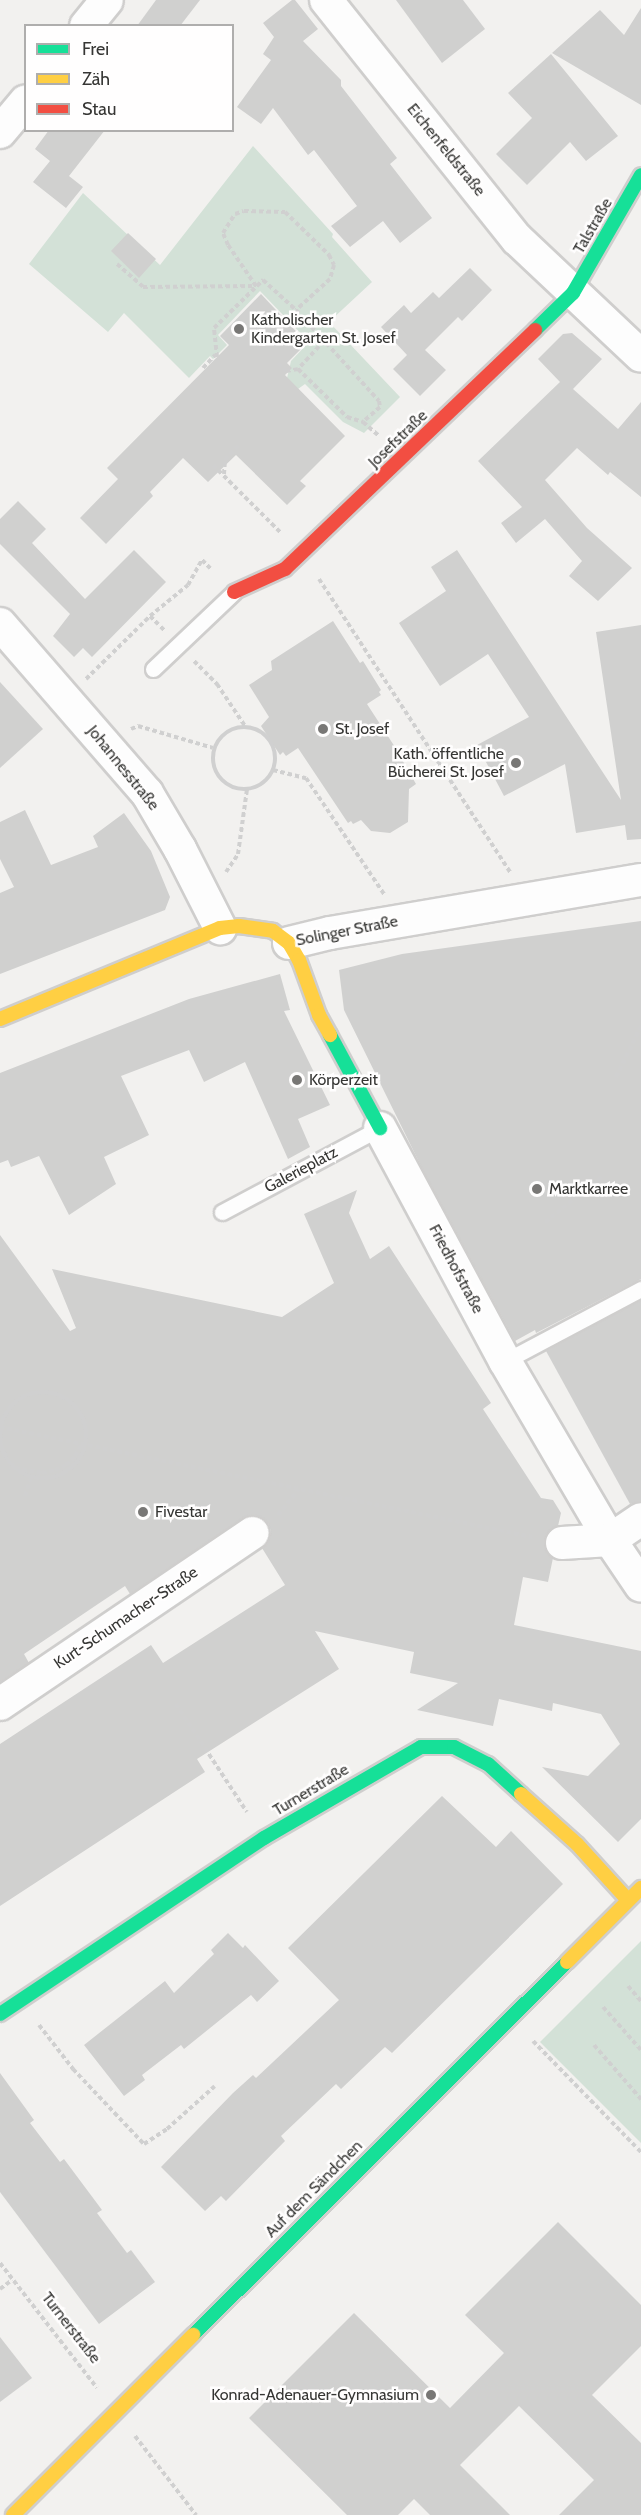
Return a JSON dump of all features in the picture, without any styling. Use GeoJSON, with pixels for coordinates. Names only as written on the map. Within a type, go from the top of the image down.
{"type":"FeatureCollection","features":[{"type":"Feature","properties":{"kind":"street"},"geometry":{"type":"LineString","coordinates":[[88,24],[107,0]]}},
{"type":"Feature","properties":{"kind":"street","name":"Eichenfeldstraße"},"geometry":{"type":"LineString","coordinates":[[326,0],[517,238],[641,356]]}},
{"type":"Feature","properties":{"kind":"street"},"geometry":{"type":"LineString","coordinates":[[0,132],[24,103]]}},
{"type":"Feature","properties":{"kind":"street","name":"Talstraße"},"geometry":{"type":"LineString","coordinates":[[573,293],[641,175]]}},
{"type":"Feature","properties":{"kind":"street","name":"Josefstraße"},"geometry":{"type":"LineString","coordinates":[[234,592],[285,569],[573,293]]}},
{"type":"Feature","properties":{"kind":"street","name":"Johannesstraße"},"geometry":{"type":"LineString","coordinates":[[0,624],[81,688],[147,793],[220,928]]}},
{"type":"Feature","properties":{"kind":"street","name":"Solinger Straße"},"geometry":{"type":"LineString","coordinates":[[0,1019],[220,928],[258,927],[273,931],[289,943],[330,933],[641,880]]}},
{"type":"Feature","properties":{"kind":"street","name":"Friedhofstraße"},"geometry":{"type":"LineString","coordinates":[[289,943],[299,960],[319,1015],[505,1361],[610,1540],[641,1586]]}},
{"type":"Feature","properties":{"kind":"street"},"geometry":{"type":"LineString","coordinates":[[562,1543],[610,1540],[641,1519]]}},
{"type":"Feature","properties":{"kind":"street","name":"Kurt-Schumacher-Straße"},"geometry":{"type":"LineString","coordinates":[[0,1704],[253,1533]]}},
{"type":"Feature","properties":{"kind":"street","name":"Turnerstraße"},"geometry":{"type":"LineString","coordinates":[[0,2014],[264,1838],[362,1779],[421,1747],[453,1747],[488,1764],[577,1844],[628,1900]]}},
{"type":"Feature","properties":{"kind":"street","name":"Auf dem Sändchen"},"geometry":{"type":"LineString","coordinates":[[13,2515],[509,2017],[641,1888]]}},
{"type":"Feature","properties":{"kind":"lane"},"geometry":{"type":"LineString","coordinates":[[153,669],[234,592]]}},
{"type":"Feature","properties":{"kind":"lane","name":"Galerieplatz"},"geometry":{"type":"LineString","coordinates":[[222,1212],[380,1128]]}},
{"type":"Feature","properties":{"kind":"lane"},"geometry":{"type":"LineString","coordinates":[[505,1361],[641,1289]]}},
{"type":"Feature","properties":{"kind":"path"},"geometry":{"type":"LineString","coordinates":[[256,286],[228,245],[223,233],[235,214],[285,212],[329,255],[334,265],[330,279],[296,310]]}},
{"type":"Feature","properties":{"kind":"path"},"geometry":{"type":"LineString","coordinates":[[117,264],[143,287],[256,286]]}},
{"type":"Feature","properties":{"kind":"path"},"geometry":{"type":"LineString","coordinates":[[203,368],[216,356],[214,328],[262,280],[296,310],[379,401],[380,407],[363,422]]}},
{"type":"Feature","properties":{"kind":"path"},"geometry":{"type":"LineString","coordinates":[[278,363],[286,371],[298,369],[324,341]]}},
{"type":"Feature","properties":{"kind":"path"},"geometry":{"type":"LineString","coordinates":[[298,369],[347,417],[363,422],[378,436]]}},
{"type":"Feature","properties":{"kind":"path"},"geometry":{"type":"LineString","coordinates":[[224,475],[225,460],[239,445]]}},
{"type":"Feature","properties":{"kind":"path"},"geometry":{"type":"LineString","coordinates":[[213,465],[302,554],[528,900]]}},
{"type":"Feature","properties":{"kind":"path"},"geometry":{"type":"LineString","coordinates":[[81,688],[150,616],[188,585],[202,560],[234,592]]}},
{"type":"Feature","properties":{"kind":"path"},"geometry":{"type":"LineString","coordinates":[[150,616],[217,684],[245,726]]}},
{"type":"Feature","properties":{"kind":"path"},"geometry":{"type":"LineString","coordinates":[[122,722],[129,731],[138,726],[213,748]]}},
{"type":"Feature","properties":{"kind":"path"},"geometry":{"type":"LineString","coordinates":[[245,726],[255,728],[270,741],[276,760],[273,770],[263,783],[248,789],[227,785],[219,778],[212,759],[213,748],[226,732],[245,726]]}},
{"type":"Feature","properties":{"kind":"path"},"geometry":{"type":"LineString","coordinates":[[273,770],[306,778],[402,921]]}},
{"type":"Feature","properties":{"kind":"path"},"geometry":{"type":"LineString","coordinates":[[201,890],[223,876],[238,854],[248,789]]}},
{"type":"Feature","properties":{"kind":"path"},"geometry":{"type":"LineString","coordinates":[[616,1077],[641,1026]]}},
{"type":"Feature","properties":{"kind":"path"},"geometry":{"type":"LineString","coordinates":[[545,1222],[603,1176]]}},
{"type":"Feature","properties":{"kind":"path"},"geometry":{"type":"LineString","coordinates":[[38,1392],[52,1393],[75,1406],[83,1418],[84,1444],[80,1459],[70,1470],[57,1477],[42,1479],[31,1477],[14,1468],[5,1457],[0,1442],[0,1427],[5,1414],[19,1400],[38,1392]]}},
{"type":"Feature","properties":{"kind":"path"},"geometry":{"type":"LineString","coordinates":[[45,1392],[65,1397],[76,1405],[87,1430],[81,1458],[70,1469],[57,1476],[31,1477],[14,1468],[5,1456],[0,1441],[5,1413],[14,1402],[25,1395],[45,1392]]}},
{"type":"Feature","properties":{"kind":"path"},"geometry":{"type":"LineString","coordinates":[[0,1427],[562,1543]]}},
{"type":"Feature","properties":{"kind":"path"},"geometry":{"type":"LineString","coordinates":[[14,1468],[42,1473],[55,1470],[75,1456],[84,1444]]}},
{"type":"Feature","properties":{"kind":"path"},"geometry":{"type":"LineString","coordinates":[[176,1704],[264,1838]]}},
{"type":"Feature","properties":{"kind":"path"},"geometry":{"type":"LineString","coordinates":[[628,1986],[641,2001]]}},
{"type":"Feature","properties":{"kind":"path"},"geometry":{"type":"LineString","coordinates":[[19,2001],[73,2069],[144,2144],[167,2129],[215,2086]]}},
{"type":"Feature","properties":{"kind":"path"},"geometry":{"type":"LineString","coordinates":[[603,2007],[641,2050]]}},
{"type":"Feature","properties":{"kind":"path"},"geometry":{"type":"LineString","coordinates":[[509,2017],[641,2152]]}},
{"type":"Feature","properties":{"kind":"path"},"geometry":{"type":"LineString","coordinates":[[594,2045],[641,2099]]}},
{"type":"Feature","properties":{"kind":"path","name":"Turnerstraße"},"geometry":{"type":"LineString","coordinates":[[0,2263],[196,2515]]}},
{"type":"Feature","properties":{"kind":"path"},"geometry":{"type":"LineString","coordinates":[[0,2289],[12,2280]]}},
{"type":"Feature","properties":{"kind":"shaded area","name":"Katholischer Kindergarten St. Josef"},"geometry":{"type":"Polygon","coordinates":[[[253,146],[333,234],[332,237],[372,282],[329,322],[400,397],[364,433],[343,422],[305,384],[298,389],[287,378],[291,361],[309,342],[260,291],[218,335],[227,345],[213,359],[210,356],[189,378],[124,313],[108,332],[29,264],[83,193],[160,265],[253,146]]]}},
{"type":"Feature","properties":{"kind":"shaded area"},"geometry":{"type":"Polygon","coordinates":[[[641,1941],[641,2143],[540,2042],[641,1941]]]}},
{"type":"Feature","properties":{"kind":"building"},"geometry":{"type":"Polygon","coordinates":[[[156,0],[200,0],[182,24],[138,24],[156,0]]]}},
{"type":"Feature","properties":{"kind":"building"},"geometry":{"type":"Polygon","coordinates":[[[295,0],[318,29],[303,41],[341,80],[341,86],[397,158],[390,164],[432,218],[400,243],[383,221],[350,247],[331,226],[357,206],[314,150],[308,155],[273,108],[261,124],[237,107],[271,60],[263,54],[274,37],[263,23],[295,0]]]}},
{"type":"Feature","properties":{"kind":"building"},"geometry":{"type":"Polygon","coordinates":[[[396,0],[463,0],[485,29],[442,63],[396,0]]]}},
{"type":"Feature","properties":{"kind":"building"},"geometry":{"type":"Polygon","coordinates":[[[641,8],[641,105],[552,53],[600,10],[624,35],[641,8]]]}},
{"type":"Feature","properties":{"kind":"building"},"geometry":{"type":"Polygon","coordinates":[[[551,54],[618,136],[586,161],[570,142],[527,185],[496,154],[532,118],[508,93],[551,54]]]}},
{"type":"Feature","properties":{"kind":"building"},"geometry":{"type":"Polygon","coordinates":[[[48,132],[103,132],[69,176],[83,187],[66,208],[33,182],[50,161],[35,149],[48,132]]]}},
{"type":"Feature","properties":{"kind":"building"},"geometry":{"type":"Polygon","coordinates":[[[128,233],[156,259],[139,278],[111,251],[128,233]]]}},
{"type":"Feature","properties":{"kind":"building"},"geometry":{"type":"Polygon","coordinates":[[[470,268],[492,290],[462,321],[458,317],[425,350],[446,370],[420,396],[393,369],[407,355],[381,327],[404,305],[411,313],[433,292],[439,298],[470,268]]]}},
{"type":"Feature","properties":{"kind":"building"},"geometry":{"type":"Polygon","coordinates":[[[261,294],[307,343],[287,363],[292,368],[285,375],[345,436],[300,481],[306,486],[287,505],[236,455],[208,482],[183,458],[150,492],[153,496],[106,544],[80,518],[118,479],[107,468],[229,345],[220,336],[261,294]]]}},
{"type":"Feature","properties":{"kind":"building"},"geometry":{"type":"Polygon","coordinates":[[[572,333],[602,359],[573,389],[618,429],[641,402],[641,497],[610,472],[608,475],[577,448],[545,480],[587,528],[632,568],[598,601],[569,576],[582,561],[545,519],[516,543],[501,523],[522,507],[478,461],[560,382],[538,359],[563,334],[572,333]]]}},
{"type":"Feature","properties":{"kind":"building"},"geometry":{"type":"Polygon","coordinates":[[[18,501],[46,529],[32,543],[85,599],[134,550],[166,582],[92,657],[83,648],[74,657],[53,636],[70,614],[0,544],[0,519],[18,501]]]}},
{"type":"Feature","properties":{"kind":"building"},"geometry":{"type":"Polygon","coordinates":[[[457,550],[621,800],[596,632],[641,625],[641,839],[627,840],[625,825],[576,833],[565,764],[504,796],[477,745],[529,717],[488,654],[440,686],[399,623],[446,591],[431,567],[457,550]]]}},
{"type":"Feature","properties":{"kind":"building","name":"St. Josef"},"geometry":{"type":"Polygon","coordinates":[[[333,621],[360,663],[363,661],[381,690],[379,692],[381,695],[367,704],[416,784],[409,789],[408,822],[390,833],[371,831],[361,820],[353,824],[351,821],[348,823],[298,748],[286,756],[283,752],[280,755],[261,726],[269,717],[249,685],[272,670],[271,661],[333,621]]]}},
{"type":"Feature","properties":{"kind":"building"},"geometry":{"type":"Polygon","coordinates":[[[0,682],[43,729],[0,768],[0,682]]]}},
{"type":"Feature","properties":{"kind":"building"},"geometry":{"type":"Polygon","coordinates":[[[25,810],[51,865],[98,847],[93,836],[124,813],[151,851],[170,897],[165,910],[0,974],[0,893],[14,887],[0,859],[0,822],[25,810]]]}},
{"type":"Feature","properties":{"kind":"building","name":"Marktkarree"},"geometry":{"type":"Polygon","coordinates":[[[641,921],[641,1279],[536,1333],[535,1330],[515,1341],[424,1172],[344,1010],[339,970],[402,954],[641,921]]]}},
{"type":"Feature","properties":{"kind":"building"},"geometry":{"type":"Polygon","coordinates":[[[280,974],[290,1010],[284,1011],[330,1105],[298,1119],[310,1147],[288,1159],[245,1062],[204,1082],[189,1050],[121,1076],[149,1135],[104,1157],[116,1184],[69,1215],[39,1156],[11,1167],[8,1160],[0,1163],[0,1073],[189,999],[280,974]]]}},
{"type":"Feature","properties":{"kind":"building"},"geometry":{"type":"Polygon","coordinates":[[[357,1190],[349,1213],[370,1259],[389,1246],[491,1403],[483,1409],[541,1498],[553,1500],[561,1513],[558,1526],[546,1534],[544,1544],[547,1552],[553,1558],[548,1582],[523,1577],[514,1625],[641,1651],[641,1819],[618,1842],[542,1767],[588,1776],[620,1744],[601,1714],[553,1703],[552,1711],[499,1699],[493,1726],[417,1710],[458,1683],[410,1673],[414,1652],[315,1631],[339,1669],[197,1759],[205,1772],[0,1906],[0,1744],[151,1645],[163,1663],[285,1585],[262,1548],[269,1540],[271,1531],[268,1523],[260,1517],[251,1515],[130,1594],[125,1586],[24,1654],[29,1663],[0,1682],[0,1235],[70,1331],[76,1328],[52,1269],[282,1317],[334,1283],[304,1214],[357,1190]]]}},
{"type":"Feature","properties":{"kind":"building"},"geometry":{"type":"Polygon","coordinates":[[[641,1300],[641,1501],[630,1504],[546,1351],[641,1300]]]}},
{"type":"Feature","properties":{"kind":"building"},"geometry":{"type":"Polygon","coordinates":[[[442,1796],[496,1847],[511,1831],[563,1884],[392,2053],[385,2047],[341,2089],[336,2084],[281,2136],[285,2141],[226,2201],[221,2196],[205,2211],[161,2167],[233,2093],[253,2075],[256,2078],[339,2000],[288,1948],[442,1796]]]}},
{"type":"Feature","properties":{"kind":"building"},"geometry":{"type":"Polygon","coordinates":[[[228,1933],[243,1948],[245,1945],[279,1981],[257,2002],[251,1995],[184,2049],[181,2045],[142,2075],[145,2080],[124,2096],[84,2045],[165,1981],[174,1993],[214,1954],[211,1950],[228,1933]]]}},
{"type":"Feature","properties":{"kind":"building"},"geometry":{"type":"Polygon","coordinates":[[[0,2073],[34,2120],[30,2123],[60,2162],[64,2159],[102,2210],[97,2213],[127,2253],[131,2250],[155,2282],[99,2324],[0,2192],[0,2073]]]}},
{"type":"Feature","properties":{"kind":"building"},"geometry":{"type":"Polygon","coordinates":[[[558,2222],[641,2305],[641,2346],[592,2395],[641,2443],[641,2515],[559,2515],[594,2480],[519,2406],[460,2465],[510,2515],[430,2515],[414,2499],[398,2515],[347,2515],[249,2418],[354,2313],[450,2408],[504,2353],[465,2315],[558,2222]]]}},
{"type":"Feature","properties":{"kind":"building"},"geometry":{"type":"Polygon","coordinates":[[[0,2337],[32,2378],[0,2402],[0,2337]]]}},
{"type":"Feature","properties":{"kind":"traffic: fast"},"geometry":{"type":"LineString","coordinates":[[535,330],[573,293],[641,175]]}},
{"type":"Feature","properties":{"kind":"traffic: fast"},"geometry":{"type":"LineString","coordinates":[[330,1035],[380,1128]]}},
{"type":"Feature","properties":{"kind":"traffic: fast"},"geometry":{"type":"LineString","coordinates":[[0,2014],[264,1838],[421,1747],[454,1747],[488,1764],[521,1794]]}},
{"type":"Feature","properties":{"kind":"traffic: fast"},"geometry":{"type":"LineString","coordinates":[[193,2335],[567,1962]]}},
{"type":"Feature","properties":{"kind":"traffic: slow"},"geometry":{"type":"LineString","coordinates":[[0,1019],[220,928],[239,926],[273,931],[289,943],[299,960],[319,1015],[330,1035]]}},
{"type":"Feature","properties":{"kind":"traffic: slow"},"geometry":{"type":"LineString","coordinates":[[521,1794],[577,1844],[628,1900]]}},
{"type":"Feature","properties":{"kind":"traffic: slow"},"geometry":{"type":"LineString","coordinates":[[567,1962],[641,1888]]}},
{"type":"Feature","properties":{"kind":"traffic: slow"},"geometry":{"type":"LineString","coordinates":[[13,2515],[193,2335]]}},
{"type":"Feature","properties":{"kind":"traffic: jam"},"geometry":{"type":"LineString","coordinates":[[234,592],[285,569],[535,330]]}},
{"type":"Feature","properties":{"kind":"place","name":"Katholischer Kindergarten St. Josef"},"geometry":{"type":"Point","coordinates":[239,329]}},
{"type":"Feature","properties":{"kind":"place","name":"St. Josef"},"geometry":{"type":"Point","coordinates":[323,729]}},
{"type":"Feature","properties":{"kind":"place","name":"Kath. öffentliche Bücherei St. Josef"},"geometry":{"type":"Point","coordinates":[516,763]}},
{"type":"Feature","properties":{"kind":"place","name":"Körperzeit"},"geometry":{"type":"Point","coordinates":[297,1080]}},
{"type":"Feature","properties":{"kind":"place","name":"Marktkarree"},"geometry":{"type":"Point","coordinates":[537,1189]}},
{"type":"Feature","properties":{"kind":"place","name":"Fivestar"},"geometry":{"type":"Point","coordinates":[143,1512]}},
{"type":"Feature","properties":{"kind":"place","name":"Konrad-Adenauer-Gymnasium"},"geometry":{"type":"Point","coordinates":[431,2395]}}]}
